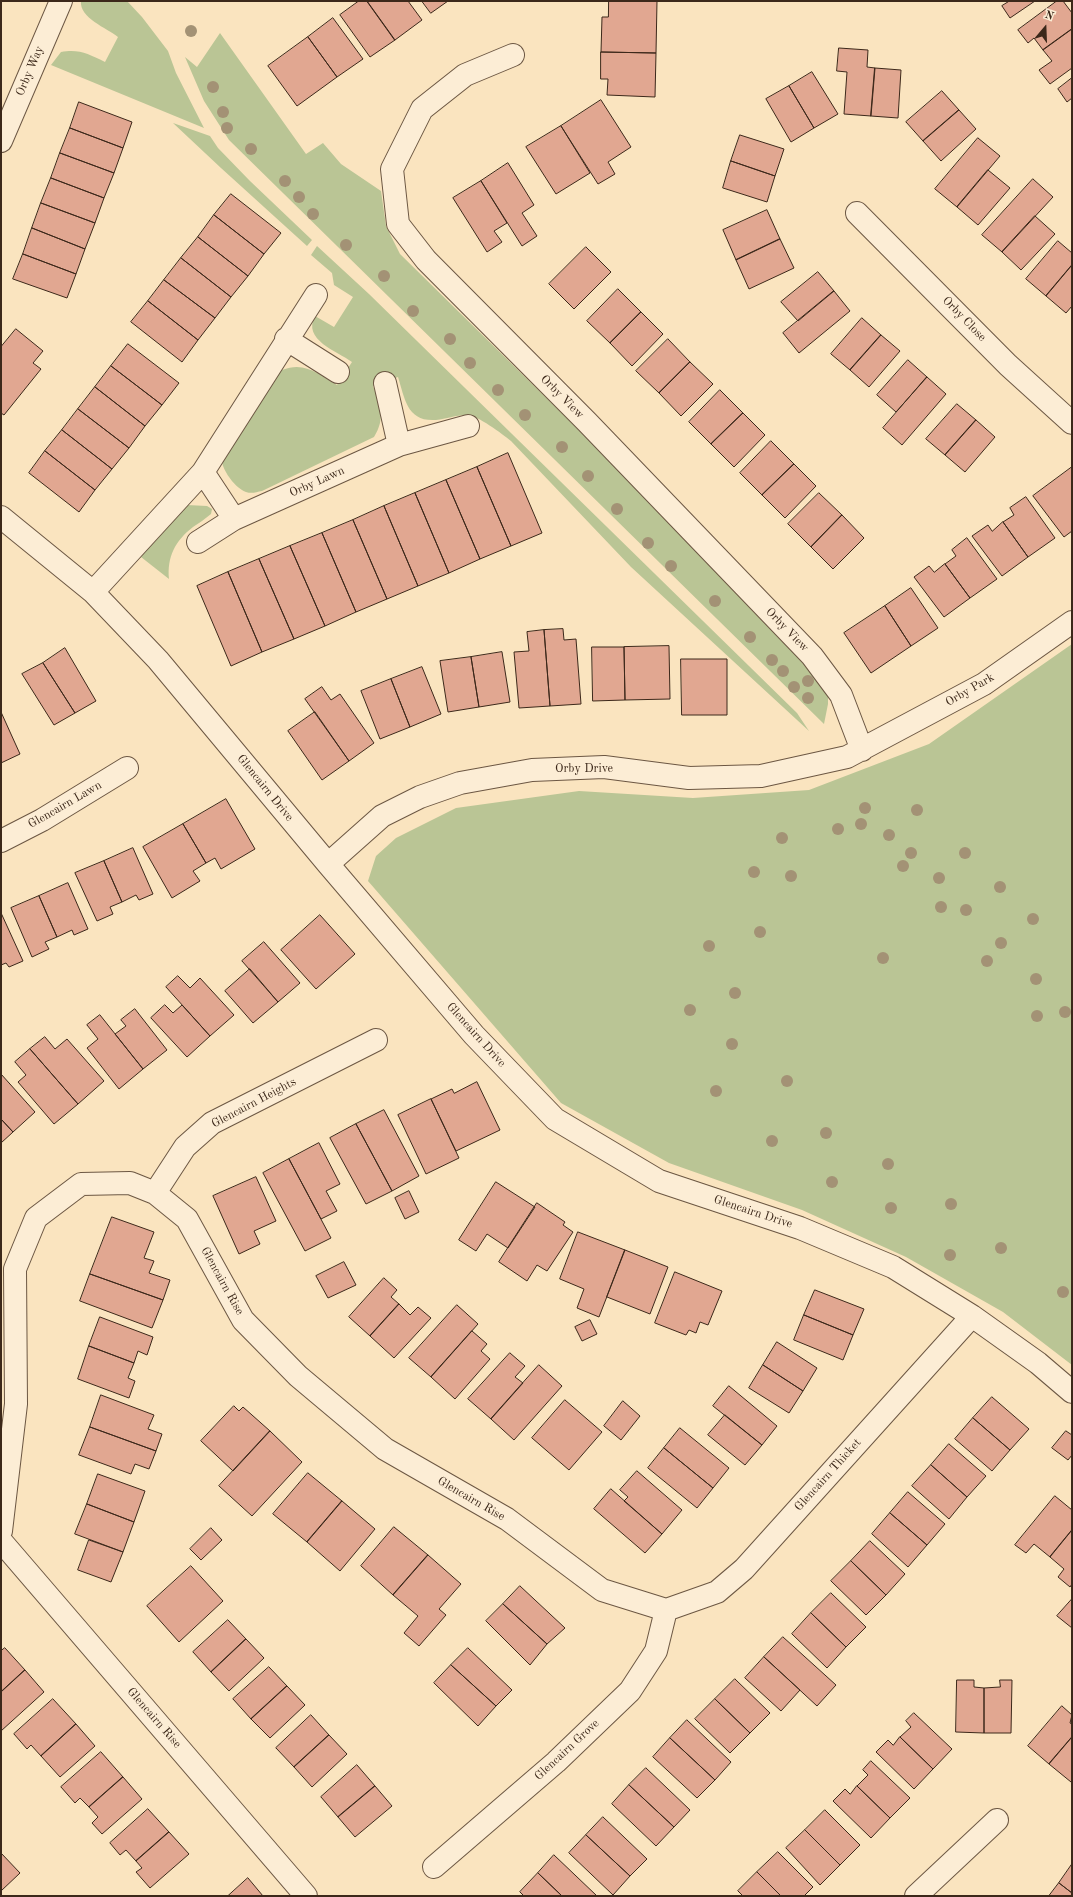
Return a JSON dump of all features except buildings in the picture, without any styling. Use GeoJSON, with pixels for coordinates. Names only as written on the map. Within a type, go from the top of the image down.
{"type":"FeatureCollection","features":[{"type":"Feature","properties":{"kind":"street","name":"Orby Way"},"geometry":{"type":"LineString","coordinates":[[1,141],[61,1]]}},
{"type":"Feature","properties":{"kind":"street","name":"Orby View"},"geometry":{"type":"LineString","coordinates":[[513,54],[465,75],[422,109],[392,169],[398,224],[426,260],[586,422],[812,656],[841,695],[862,750]]}},
{"type":"Feature","properties":{"kind":"street","name":"Orby Close"},"geometry":{"type":"LineString","coordinates":[[857,213],[1008,365],[1072,423]]}},
{"type":"Feature","properties":{"kind":"street"},"geometry":{"type":"LineString","coordinates":[[93,592],[203,472],[316,295]]}},
{"type":"Feature","properties":{"kind":"street"},"geometry":{"type":"LineString","coordinates":[[286,340],[338,372]]}},
{"type":"Feature","properties":{"kind":"street"},"geometry":{"type":"LineString","coordinates":[[385,383],[399,445]]}},
{"type":"Feature","properties":{"kind":"street","name":"Orby Lawn"},"geometry":{"type":"LineString","coordinates":[[198,542],[234,519],[399,445],[468,426]]}},
{"type":"Feature","properties":{"kind":"street"},"geometry":{"type":"LineString","coordinates":[[203,472],[234,519]]}},
{"type":"Feature","properties":{"kind":"street","name":"Glencairn Drive"},"geometry":{"type":"LineString","coordinates":[[1,516],[93,592],[158,660],[328,864],[474,1035],[555,1119],[660,1181],[800,1228],[893,1267],[972,1316],[1038,1363],[1072,1392]]}},
{"type":"Feature","properties":{"kind":"street","name":"Orby Park"},"geometry":{"type":"LineString","coordinates":[[862,750],[984,684],[1072,622]]}},
{"type":"Feature","properties":{"kind":"street","name":"Orby Drive"},"geometry":{"type":"LineString","coordinates":[[328,864],[382,816],[420,796],[460,783],[532,770],[604,767],[689,778],[761,776],[847,758],[862,750]]}},
{"type":"Feature","properties":{"kind":"street","name":"Glencairn Lawn"},"geometry":{"type":"LineString","coordinates":[[1,841],[42,820],[127,768]]}},
{"type":"Feature","properties":{"kind":"street","name":"Glencairn Heights"},"geometry":{"type":"LineString","coordinates":[[155,1193],[185,1147],[212,1123],[376,1040]]}},
{"type":"Feature","properties":{"kind":"street","name":"Glencairn Rise"},"geometry":{"type":"LineString","coordinates":[[1,1531],[16,1404],[15,1268],[36,1218],[81,1184],[130,1184],[155,1193],[187,1219],[243,1320],[298,1376],[384,1449],[507,1519],[602,1590],[666,1610]]}},
{"type":"Feature","properties":{"kind":"street","name":"Glencairn Thicket"},"geometry":{"type":"LineString","coordinates":[[666,1610],[717,1592],[744,1569],[972,1316]]}},
{"type":"Feature","properties":{"kind":"street","name":"Glencairn Rise"},"geometry":{"type":"LineString","coordinates":[[1,1541],[306,1896]]}},
{"type":"Feature","properties":{"kind":"street","name":"Glencairn Grove"},"geometry":{"type":"LineString","coordinates":[[434,1867],[556,1762],[630,1691],[656,1651],[666,1610]]}},
{"type":"Feature","properties":{"kind":"street"},"geometry":{"type":"LineString","coordinates":[[916,1896],[997,1820]]}},
{"type":"Feature","properties":{"kind":"green space"},"geometry":{"type":"Polygon","coordinates":[[[81,1],[127,1],[142,17],[168,51],[176,73],[204,128],[51,65],[61,52],[68,51],[84,53],[105,62],[118,37],[84,13],[81,1]]]}},
{"type":"Feature","properties":{"kind":"green space"},"geometry":{"type":"Polygon","coordinates":[[[220,33],[306,154],[323,143],[341,164],[381,191],[386,226],[400,254],[582,433],[788,641],[828,695],[828,704],[824,724],[229,140],[204,101],[185,57],[197,67],[220,33]]]}},
{"type":"Feature","properties":{"kind":"green space"},"geometry":{"type":"Polygon","coordinates":[[[173,123],[210,136],[218,148],[250,181],[312,240],[307,246],[221,168],[173,123]]]}},
{"type":"Feature","properties":{"kind":"green space"},"geometry":{"type":"Polygon","coordinates":[[[317,246],[369,294],[797,713],[809,731],[631,567],[511,441],[490,425],[471,416],[462,415],[436,420],[426,420],[419,417],[413,413],[405,401],[398,377],[373,386],[381,412],[380,424],[374,437],[262,491],[248,493],[236,486],[224,469],[221,456],[222,451],[282,370],[298,367],[304,368],[317,373],[337,385],[352,362],[323,344],[313,332],[312,324],[315,316],[334,327],[353,297],[334,285],[332,273],[311,255],[317,246]]]}},
{"type":"Feature","properties":{"kind":"green space"},"geometry":{"type":"Polygon","coordinates":[[[187,505],[207,506],[212,509],[211,514],[187,532],[177,544],[169,564],[169,579],[141,557],[177,511],[187,505]]]}},
{"type":"Feature","properties":{"kind":"green space"},"geometry":{"type":"Polygon","coordinates":[[[1072,644],[1072,1365],[1003,1312],[906,1257],[802,1210],[669,1163],[561,1103],[368,881],[376,856],[396,838],[456,808],[579,791],[693,798],[809,790],[929,744],[1072,644]]]}}]}
